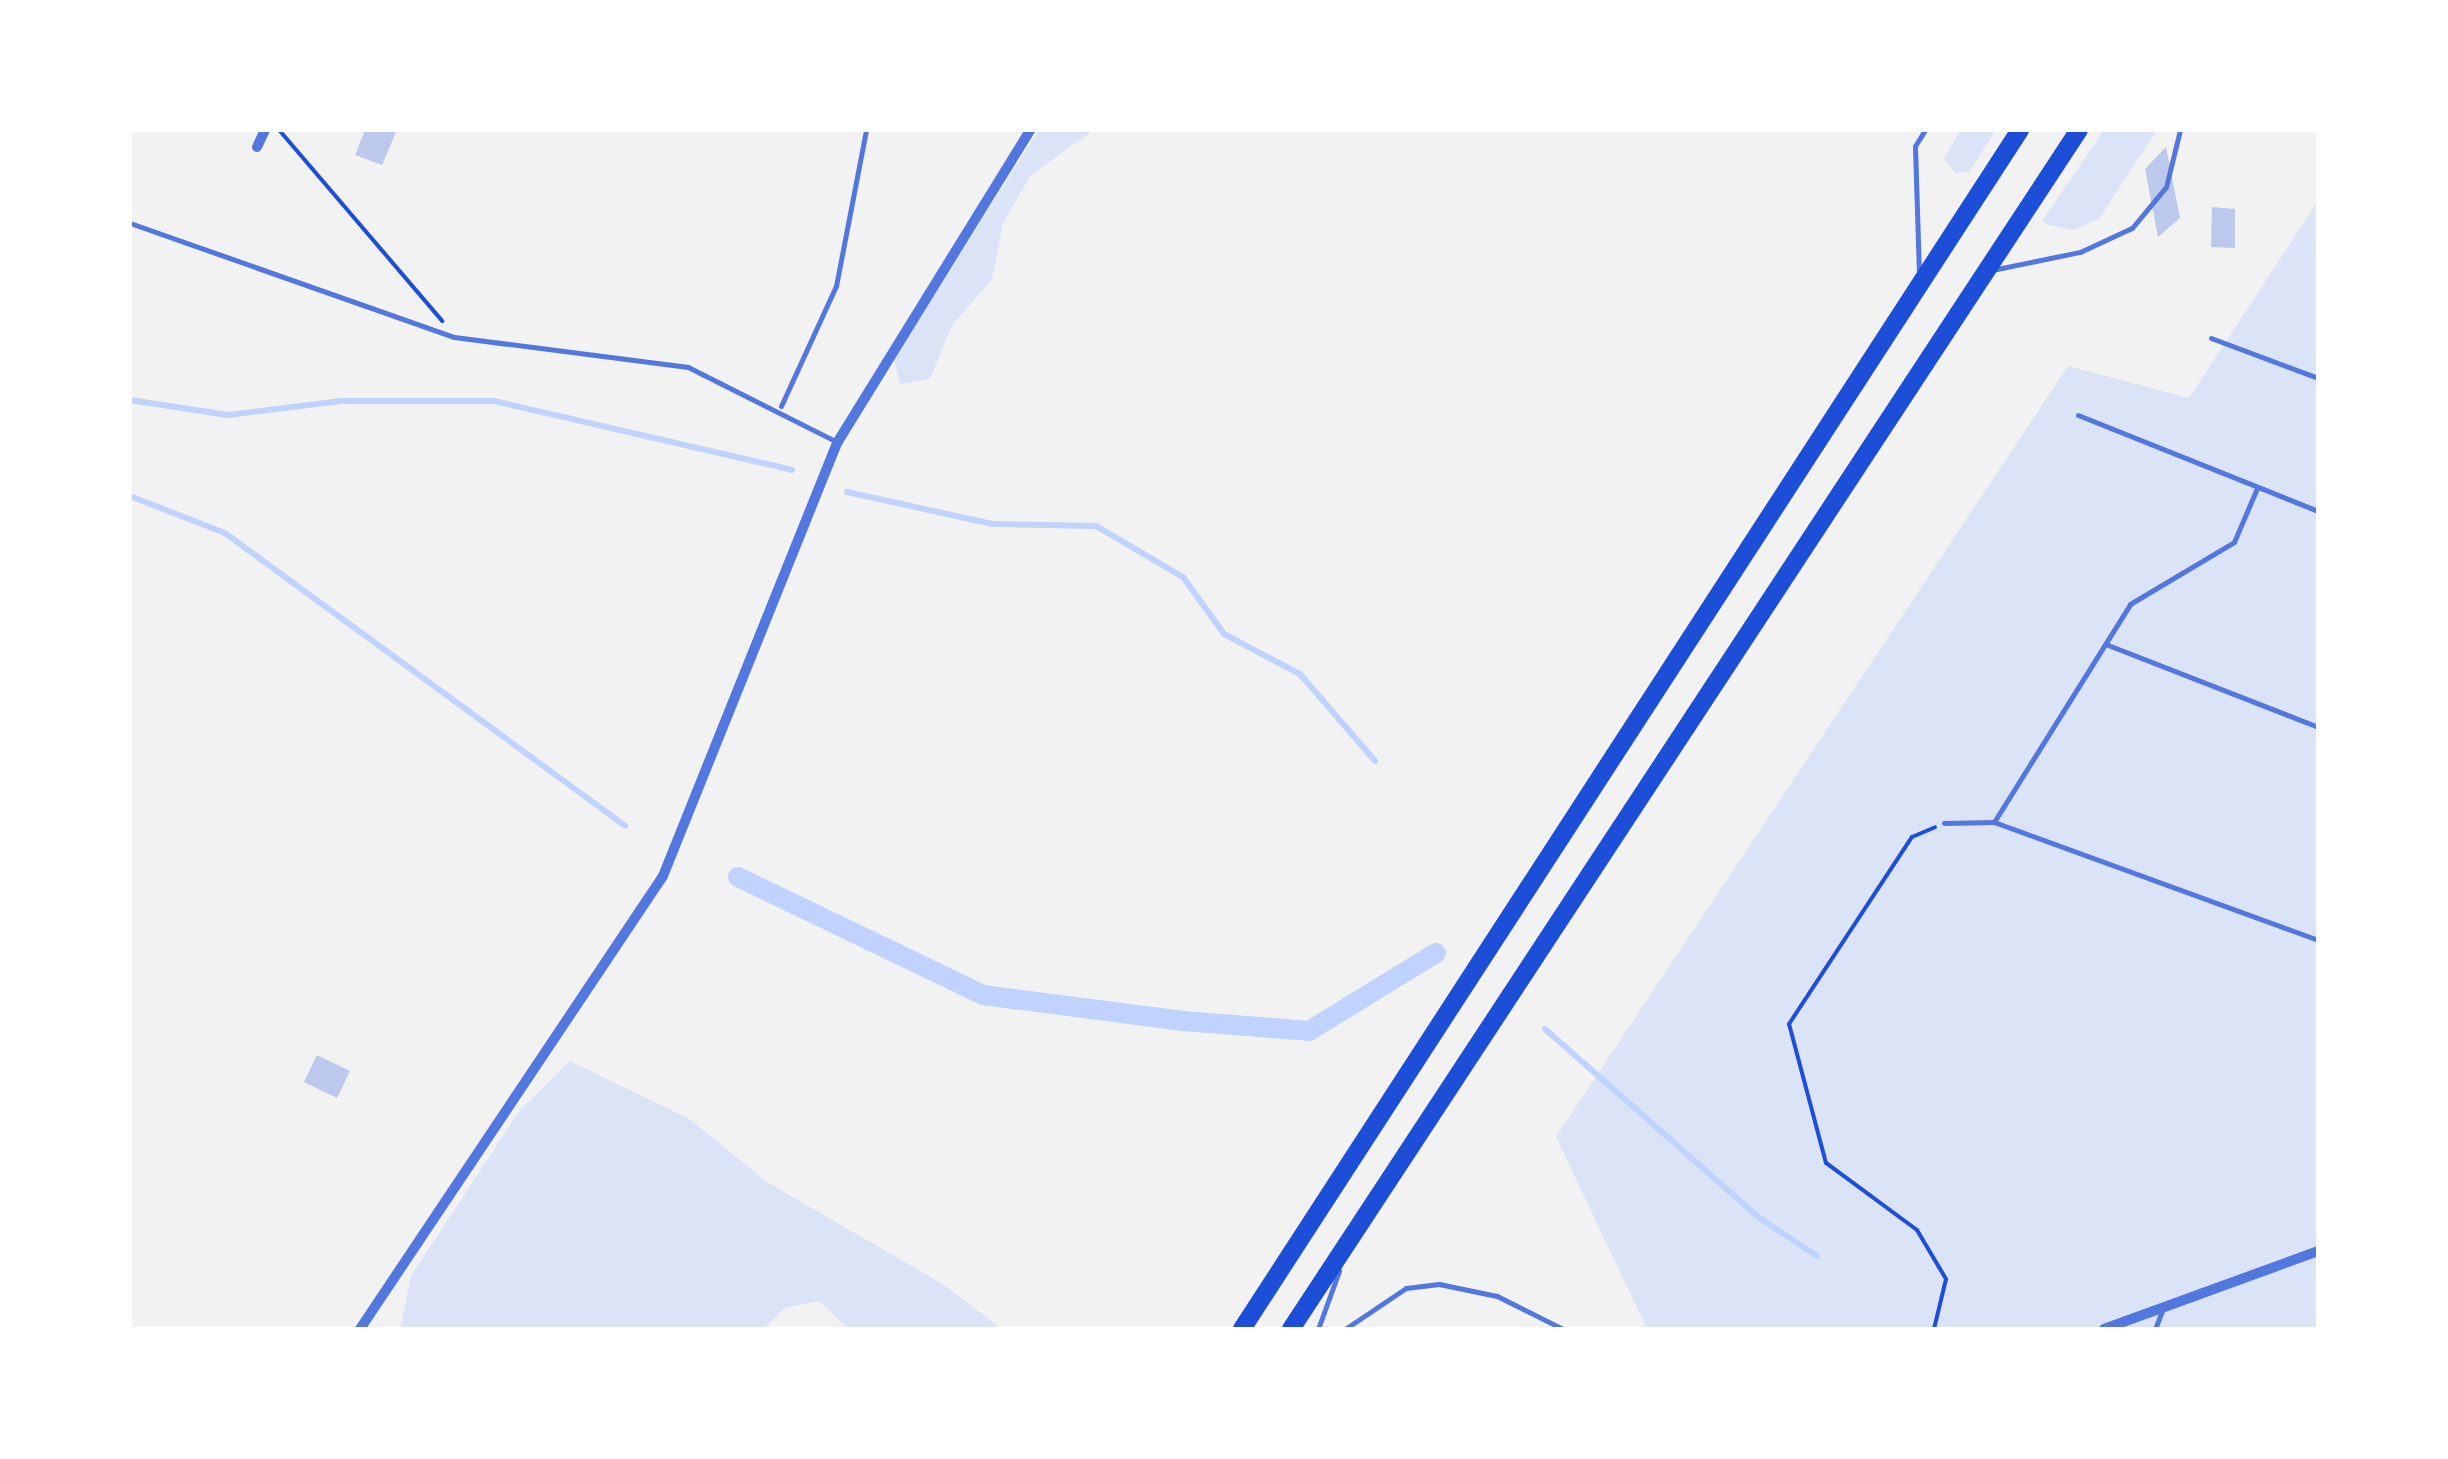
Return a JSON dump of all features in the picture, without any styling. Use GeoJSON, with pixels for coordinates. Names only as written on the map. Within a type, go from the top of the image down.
{"type":"FeatureCollection","features":[{"type":"Feature","properties":{"kind":"highway"},"geometry":{"type":"LineString","coordinates":[[1242,1329],[2020,130]]}},
{"type":"Feature","properties":{"kind":"highway"},"geometry":{"type":"LineString","coordinates":[[1291,1329],[2079,130]]}},
{"type":"Feature","properties":{"kind":"street"},"geometry":{"type":"LineString","coordinates":[[257,148],[265,130]]}},
{"type":"Feature","properties":{"kind":"street"},"geometry":{"type":"LineString","coordinates":[[360,1329],[663,876],[837,443],[1030,130]]}},
{"type":"Feature","properties":{"kind":"street"},"geometry":{"type":"LineString","coordinates":[[2104,1329],[2318,1251]]}},
{"type":"Feature","properties":{"kind":"lane"},"geometry":{"type":"LineString","coordinates":[[781,406],[836,286],[866,130]]}},
{"type":"Feature","properties":{"kind":"lane"},"geometry":{"type":"LineString","coordinates":[[1920,283],[1915,146],[1925,130]]}},
{"type":"Feature","properties":{"kind":"lane"},"geometry":{"type":"LineString","coordinates":[[1989,270],[2122,235],[2166,186],[2180,130]]}},
{"type":"Feature","properties":{"kind":"lane"},"geometry":{"type":"LineString","coordinates":[[130,223],[454,336],[648,356],[781,406],[837,443]]}},
{"type":"Feature","properties":{"kind":"lane"},"geometry":{"type":"LineString","coordinates":[[2211,338],[2318,378]]}},
{"type":"Feature","properties":{"kind":"lane"},"geometry":{"type":"LineString","coordinates":[[2078,415],[2318,512]]}},
{"type":"Feature","properties":{"kind":"lane"},"geometry":{"type":"LineString","coordinates":[[1994,822],[2108,645],[2130,604],[2234,542],[2257,488]]}},
{"type":"Feature","properties":{"kind":"lane"},"geometry":{"type":"LineString","coordinates":[[2108,645],[2318,727]]}},
{"type":"Feature","properties":{"kind":"lane"},"geometry":{"type":"LineString","coordinates":[[1944,823],[1994,822],[2318,940]]}},
{"type":"Feature","properties":{"kind":"lane"},"geometry":{"type":"LineString","coordinates":[[1318,1329],[1354,1233]]}},
{"type":"Feature","properties":{"kind":"lane"},"geometry":{"type":"LineString","coordinates":[[1345,1329],[1406,1288],[1439,1284],[1497,1296],[1563,1329]]}},
{"type":"Feature","properties":{"kind":"lane"},"geometry":{"type":"LineString","coordinates":[[2155,1329],[2163,1308]]}},
{"type":"Feature","properties":{"kind":"path"},"geometry":{"type":"LineString","coordinates":[[280,130],[454,336]]}},
{"type":"Feature","properties":{"kind":"path"},"geometry":{"type":"LineString","coordinates":[[1934,1329],[1946,1279],[1918,1230],[1826,1163],[1789,1024],[1912,837],[1944,823]]}},
{"type":"Feature","properties":{"kind":"shaded area"},"geometry":{"type":"Polygon","coordinates":[[[1039,130],[1094,130],[1031,175],[1003,223],[992,280],[952,325],[930,379],[900,384],[894,358],[1039,130]]]}},
{"type":"Feature","properties":{"kind":"shaded area"},"geometry":{"type":"Polygon","coordinates":[[[1961,130],[1996,130],[1969,172],[1955,173],[1944,158],[1961,130]]]}},
{"type":"Feature","properties":{"kind":"shaded area"},"geometry":{"type":"Polygon","coordinates":[[[2104,130],[2157,130],[2099,219],[2074,230],[2048,225],[2042,221],[2104,130]]]}},
{"type":"Feature","properties":{"kind":"shaded area"},"geometry":{"type":"Polygon","coordinates":[[[2318,201],[2318,1329],[1647,1329],[1556,1137],[2068,366],[2189,398],[2318,201]]]}},
{"type":"Feature","properties":{"kind":"shaded area"},"geometry":{"type":"Polygon","coordinates":[[[570,1061],[691,1120],[767,1182],[946,1286],[1001,1329],[848,1329],[819,1301],[784,1308],[764,1329],[400,1329],[411,1276],[520,1110],[570,1061]]]}},
{"type":"Feature","properties":{"kind":"building"},"geometry":{"type":"Polygon","coordinates":[[[365,130],[397,130],[382,165],[355,155],[365,130]]]}},
{"type":"Feature","properties":{"kind":"building"},"geometry":{"type":"Polygon","coordinates":[[[2166,147],[2180,218],[2158,237],[2145,169],[2166,147]]]}},
{"type":"Feature","properties":{"kind":"building"},"geometry":{"type":"Polygon","coordinates":[[[2212,207],[2235,209],[2235,248],[2211,247],[2212,207]]]}},
{"type":"Feature","properties":{"kind":"building"},"geometry":{"type":"Polygon","coordinates":[[[317,1055],[350,1071],[337,1098],[304,1082],[317,1055]]]}},
{"type":"Feature","properties":{"kind":"waterway"},"geometry":{"type":"LineString","coordinates":[[130,400],[228,415],[341,401],[494,401],[792,470]]}},
{"type":"Feature","properties":{"kind":"waterway"},"geometry":{"type":"LineString","coordinates":[[847,492],[993,524],[1096,526],[1183,577],[1224,634],[1300,674],[1375,761]]}},
{"type":"Feature","properties":{"kind":"waterway"},"geometry":{"type":"LineString","coordinates":[[130,496],[225,533],[625,826]]}},
{"type":"Feature","properties":{"kind":"waterway"},"geometry":{"type":"LineString","coordinates":[[738,877],[983,995],[1183,1021],[1309,1031],[1436,953]]}},
{"type":"Feature","properties":{"kind":"waterway"},"geometry":{"type":"LineString","coordinates":[[1545,1029],[1758,1217],[1817,1256]]}}]}
